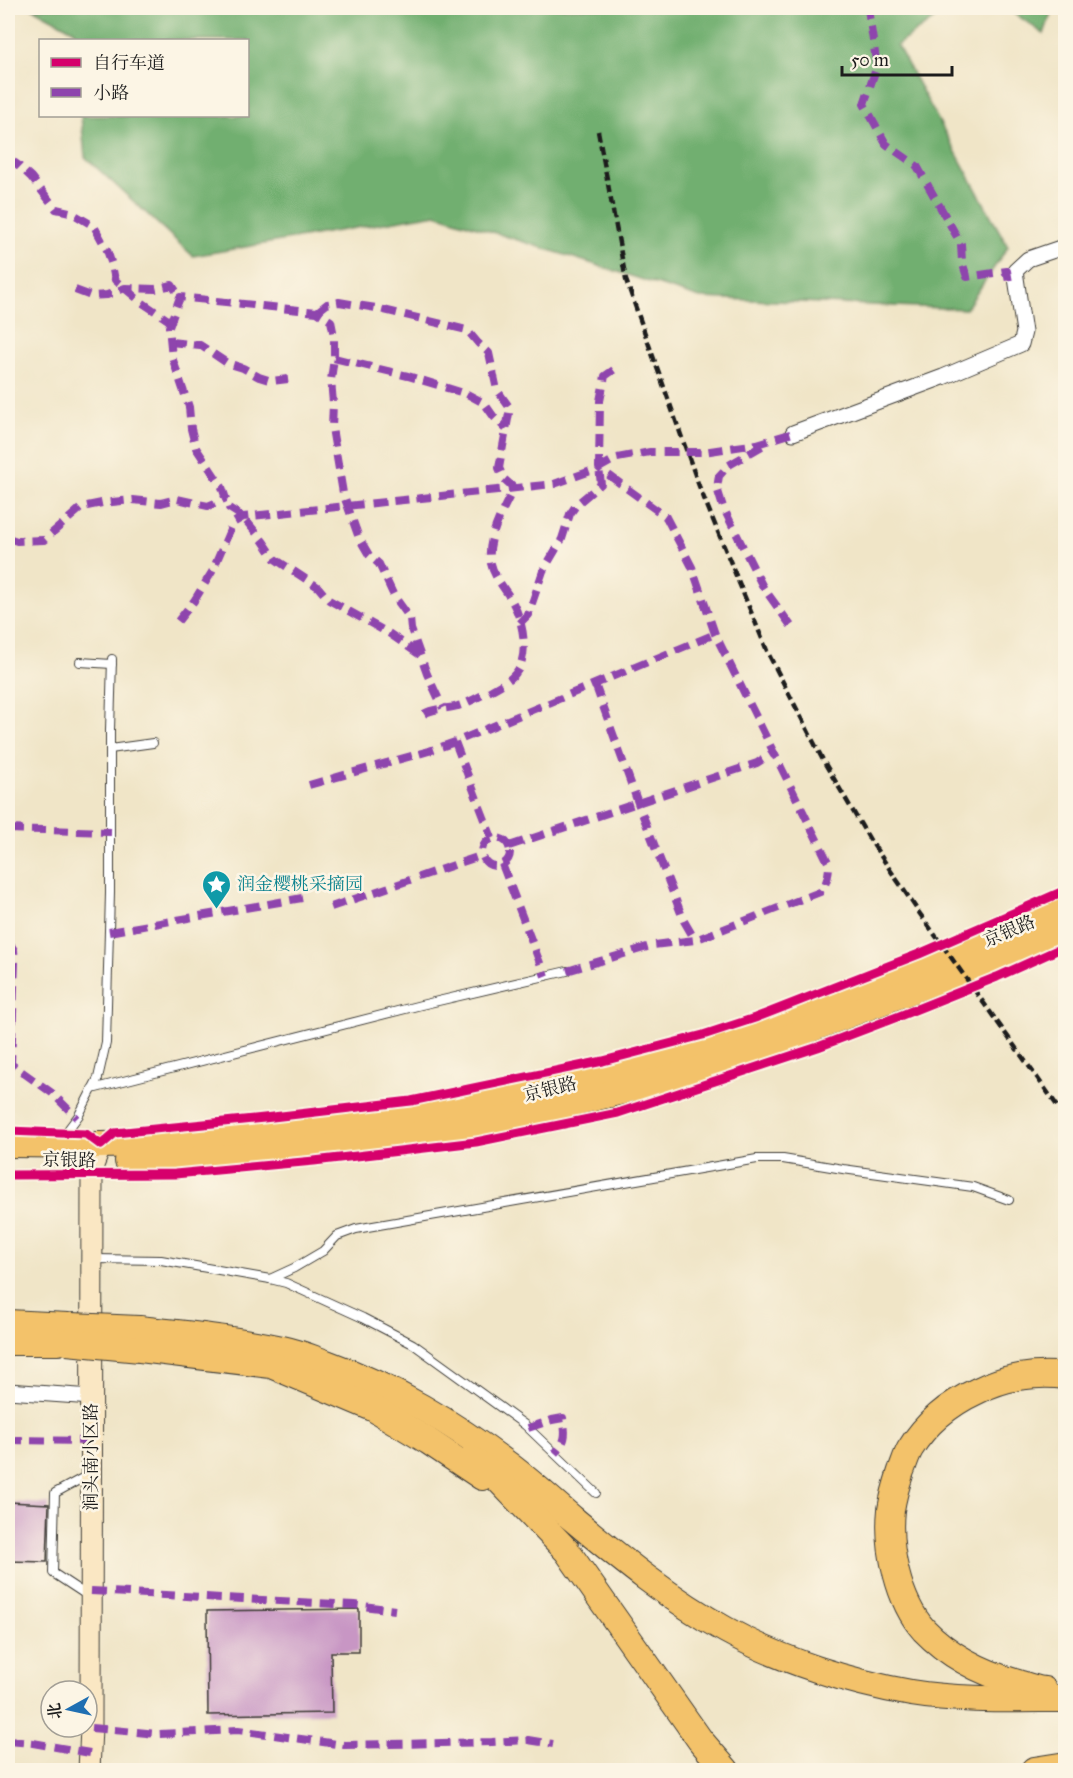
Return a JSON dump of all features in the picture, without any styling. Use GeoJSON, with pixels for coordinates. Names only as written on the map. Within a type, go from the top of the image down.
{"type":"FeatureCollection","features":[{"type":"Feature","properties":{"kind":"highway","name":"京银路"},"geometry":{"type":"LineString","coordinates":[[8,1159],[98,1153],[282,1134],[444,1113],[501,1101],[617,1073],[724,1042],[986,942],[1065,907]]}},
{"type":"Feature","properties":{"kind":"highway","name":"京银路"},"geometry":{"type":"LineString","coordinates":[[8,1144],[57,1144],[98,1153],[182,1161],[284,1153],[397,1138],[504,1119],[622,1091],[730,1060],[993,959],[1065,927]]}},
{"type":"Feature","properties":{"kind":"highway"},"geometry":{"type":"LineString","coordinates":[[8,1323],[68,1334],[139,1340],[274,1363],[370,1397],[430,1431],[493,1474],[567,1551],[693,1730],[726,1770]]}},
{"type":"Feature","properties":{"kind":"highway"},"geometry":{"type":"LineString","coordinates":[[8,1342],[68,1334]]}},
{"type":"Feature","properties":{"kind":"highway"},"geometry":{"type":"LineString","coordinates":[[139,1340],[220,1338],[285,1349],[343,1369],[392,1390],[440,1416],[511,1467],[668,1595],[728,1631],[790,1659],[852,1681],[914,1693],[980,1698],[1065,1699]]}},
{"type":"Feature","properties":{"kind":"highway"},"geometry":{"type":"LineString","coordinates":[[139,1340],[271,1365],[373,1408],[488,1481],[536,1523],[568,1561],[660,1693],[700,1746],[722,1770]]}},
{"type":"Feature","properties":{"kind":"highway"},"geometry":{"type":"LineString","coordinates":[[1065,1377],[1037,1375],[1011,1378],[984,1387],[940,1413],[921,1432],[908,1452],[896,1485],[891,1539],[896,1575],[908,1605],[923,1629],[961,1660],[992,1675],[1039,1690],[1065,1693]]}},
{"type":"Feature","properties":{"kind":"highway"},"geometry":{"type":"LineString","coordinates":[[1034,1770],[1065,1765]]}},
{"type":"Feature","properties":{"kind":"street"},"geometry":{"type":"LineString","coordinates":[[794,433],[943,377],[1021,344],[1024,332],[1015,271],[1028,259],[1065,246]]}},
{"type":"Feature","properties":{"kind":"street","name":"涧头南小区路"},"geometry":{"type":"LineString","coordinates":[[89,1770],[92,1168],[98,1153]]}},
{"type":"Feature","properties":{"kind":"street"},"geometry":{"type":"LineString","coordinates":[[8,1391],[92,1397]]}},
{"type":"Feature","properties":{"kind":"lane"},"geometry":{"type":"LineString","coordinates":[[57,1144],[79,1115],[98,1078],[106,1043],[112,662],[80,662]]}},
{"type":"Feature","properties":{"kind":"lane"},"geometry":{"type":"LineString","coordinates":[[110,749],[153,742]]}},
{"type":"Feature","properties":{"kind":"lane"},"geometry":{"type":"LineString","coordinates":[[92,1089],[421,1005],[567,971]]}},
{"type":"Feature","properties":{"kind":"lane"},"geometry":{"type":"LineString","coordinates":[[270,1279],[323,1251],[337,1236],[356,1229],[757,1159],[783,1159],[973,1187],[1009,1200]]}},
{"type":"Feature","properties":{"kind":"lane"},"geometry":{"type":"LineString","coordinates":[[92,1258],[161,1260],[270,1279],[286,1283],[363,1318],[413,1344],[525,1425],[596,1493]]}},
{"type":"Feature","properties":{"kind":"lane"},"geometry":{"type":"LineString","coordinates":[[91,1473],[55,1493],[53,1573],[91,1598]]}},
{"type":"Feature","properties":{"kind":"green space"},"geometry":{"type":"Polygon","coordinates":[[[32,8],[950,8],[897,45],[1008,247],[966,309],[700,298],[436,214],[193,256],[85,157],[81,117],[249,117],[249,39],[76,39],[75,31],[32,8]]]}},
{"type":"Feature","properties":{"kind":"green space"},"geometry":{"type":"Polygon","coordinates":[[[1007,8],[1053,8],[1044,34],[1007,8]]]}},
{"type":"Feature","properties":{"kind":"building"},"geometry":{"type":"Polygon","coordinates":[[[8,1502],[49,1504],[47,1562],[8,1561],[8,1502]]]}},
{"type":"Feature","properties":{"kind":"building"},"geometry":{"type":"Polygon","coordinates":[[[359,1609],[359,1652],[331,1652],[332,1713],[208,1715],[207,1611],[359,1609]]]}},
{"type":"Feature","properties":{"kind":"railway"},"geometry":{"type":"LineString","coordinates":[[598,131],[626,280],[699,486],[768,653],[824,762],[870,840],[1066,1118]]}},
{"type":"Feature","properties":{"kind":"marked path"},"geometry":{"type":"LineString","coordinates":[[873,8],[868,9],[877,66],[864,104],[886,144],[917,166],[961,244],[962,262],[967,277],[1007,271],[1010,288]]}},
{"type":"Feature","properties":{"kind":"marked path"},"geometry":{"type":"LineString","coordinates":[[8,158],[31,177],[56,209],[70,212],[94,226],[107,250],[115,280],[140,301],[171,322]]}},
{"type":"Feature","properties":{"kind":"marked path"},"geometry":{"type":"LineString","coordinates":[[75,290],[91,296],[107,295],[125,288],[155,289],[172,285],[180,297]]}},
{"type":"Feature","properties":{"kind":"marked path"},"geometry":{"type":"LineString","coordinates":[[420,655],[390,634],[329,600],[318,587],[275,559],[243,517],[229,508],[222,487],[196,448],[189,407],[172,357],[169,327],[180,297],[317,312],[331,321],[334,336],[331,380],[332,428],[343,493],[359,538],[369,555],[379,564],[394,596],[410,618],[411,629],[427,674],[443,708]]}},
{"type":"Feature","properties":{"kind":"marked path"},"geometry":{"type":"LineString","coordinates":[[317,312],[327,304],[339,302],[376,308],[467,330],[489,353],[497,390],[510,408],[499,468],[504,479],[514,488],[494,531],[490,557],[493,570],[511,599],[521,623],[524,643],[521,663],[511,678],[485,694],[463,704],[433,710],[420,717]]}},
{"type":"Feature","properties":{"kind":"marked path"},"geometry":{"type":"LineString","coordinates":[[170,342],[200,345],[227,363],[243,368],[259,377],[272,381],[288,379]]}},
{"type":"Feature","properties":{"kind":"marked path"},"geometry":{"type":"LineString","coordinates":[[334,358],[408,376],[467,394],[484,403],[506,429]]}},
{"type":"Feature","properties":{"kind":"marked path"},"geometry":{"type":"LineString","coordinates":[[567,971],[654,945],[695,940],[820,892],[826,883],[829,868],[715,634],[692,567],[666,517],[599,468],[600,401],[605,376],[615,369]]}},
{"type":"Feature","properties":{"kind":"marked path"},"geometry":{"type":"LineString","coordinates":[[178,621],[212,572],[233,523],[243,517],[554,484],[599,468],[617,458],[650,452],[703,452],[757,444],[793,433]]}},
{"type":"Feature","properties":{"kind":"marked path"},"geometry":{"type":"LineString","coordinates":[[762,446],[729,465],[719,476],[717,488],[723,507],[763,587],[794,630]]}},
{"type":"Feature","properties":{"kind":"marked path"},"geometry":{"type":"LineString","coordinates":[[520,623],[528,615],[543,571],[562,539],[570,514],[577,504],[601,484],[599,468]]}},
{"type":"Feature","properties":{"kind":"marked path"},"geometry":{"type":"LineString","coordinates":[[8,538],[17,541],[44,540],[82,507],[102,503],[133,500],[161,503],[177,499],[208,506],[226,498]]}},
{"type":"Feature","properties":{"kind":"marked path"},"geometry":{"type":"LineString","coordinates":[[309,785],[455,742],[715,634]]}},
{"type":"Feature","properties":{"kind":"marked path"},"geometry":{"type":"LineString","coordinates":[[595,684],[684,921],[695,940]]}},
{"type":"Feature","properties":{"kind":"marked path"},"geometry":{"type":"LineString","coordinates":[[455,742],[492,838]]}},
{"type":"Feature","properties":{"kind":"marked path"},"geometry":{"type":"LineString","coordinates":[[509,846],[757,763],[774,752]]}},
{"type":"Feature","properties":{"kind":"marked path"},"geometry":{"type":"LineString","coordinates":[[8,829],[111,832]]}},
{"type":"Feature","properties":{"kind":"marked path"},"geometry":{"type":"LineString","coordinates":[[496,838],[506,842],[510,852],[506,862],[496,866],[486,862],[482,852],[486,842],[496,838]]}},
{"type":"Feature","properties":{"kind":"marked path"},"geometry":{"type":"LineString","coordinates":[[331,907],[483,855]]}},
{"type":"Feature","properties":{"kind":"marked path"},"geometry":{"type":"LineString","coordinates":[[502,864],[545,976]]}},
{"type":"Feature","properties":{"kind":"marked path"},"geometry":{"type":"LineString","coordinates":[[109,932],[302,898]]}},
{"type":"Feature","properties":{"kind":"marked path"},"geometry":{"type":"LineString","coordinates":[[8,941],[14,950],[15,963],[11,1064],[52,1093],[77,1118]]}},
{"type":"Feature","properties":{"kind":"marked path"},"geometry":{"type":"LineString","coordinates":[[528,1428],[563,1418],[565,1437],[555,1453]]}},
{"type":"Feature","properties":{"kind":"marked path"},"geometry":{"type":"LineString","coordinates":[[8,1440],[91,1441]]}},
{"type":"Feature","properties":{"kind":"marked path"},"geometry":{"type":"LineString","coordinates":[[91,1591],[355,1605],[395,1610]]}},
{"type":"Feature","properties":{"kind":"marked path"},"geometry":{"type":"LineString","coordinates":[[99,1729],[158,1734],[238,1730],[344,1745],[528,1740],[553,1744]]}},
{"type":"Feature","properties":{"kind":"marked path"},"geometry":{"type":"LineString","coordinates":[[8,1741],[90,1753]]}},
{"type":"Feature","properties":{"kind":"cycle path"},"geometry":{"type":"LineString","coordinates":[[8,1131],[86,1134],[101,1145],[115,1133],[411,1101],[603,1061],[703,1035],[755,1018],[919,954],[1066,890]]}},
{"type":"Feature","properties":{"kind":"cycle path"},"geometry":{"type":"LineString","coordinates":[[8,1175],[175,1174],[314,1161],[476,1142],[618,1113],[818,1047],[997,977],[1066,946]]}},
{"type":"Feature","properties":{"kind":"place","name":"润金樱桃采摘园"},"geometry":{"type":"Point","coordinates":[216,910]}}]}
